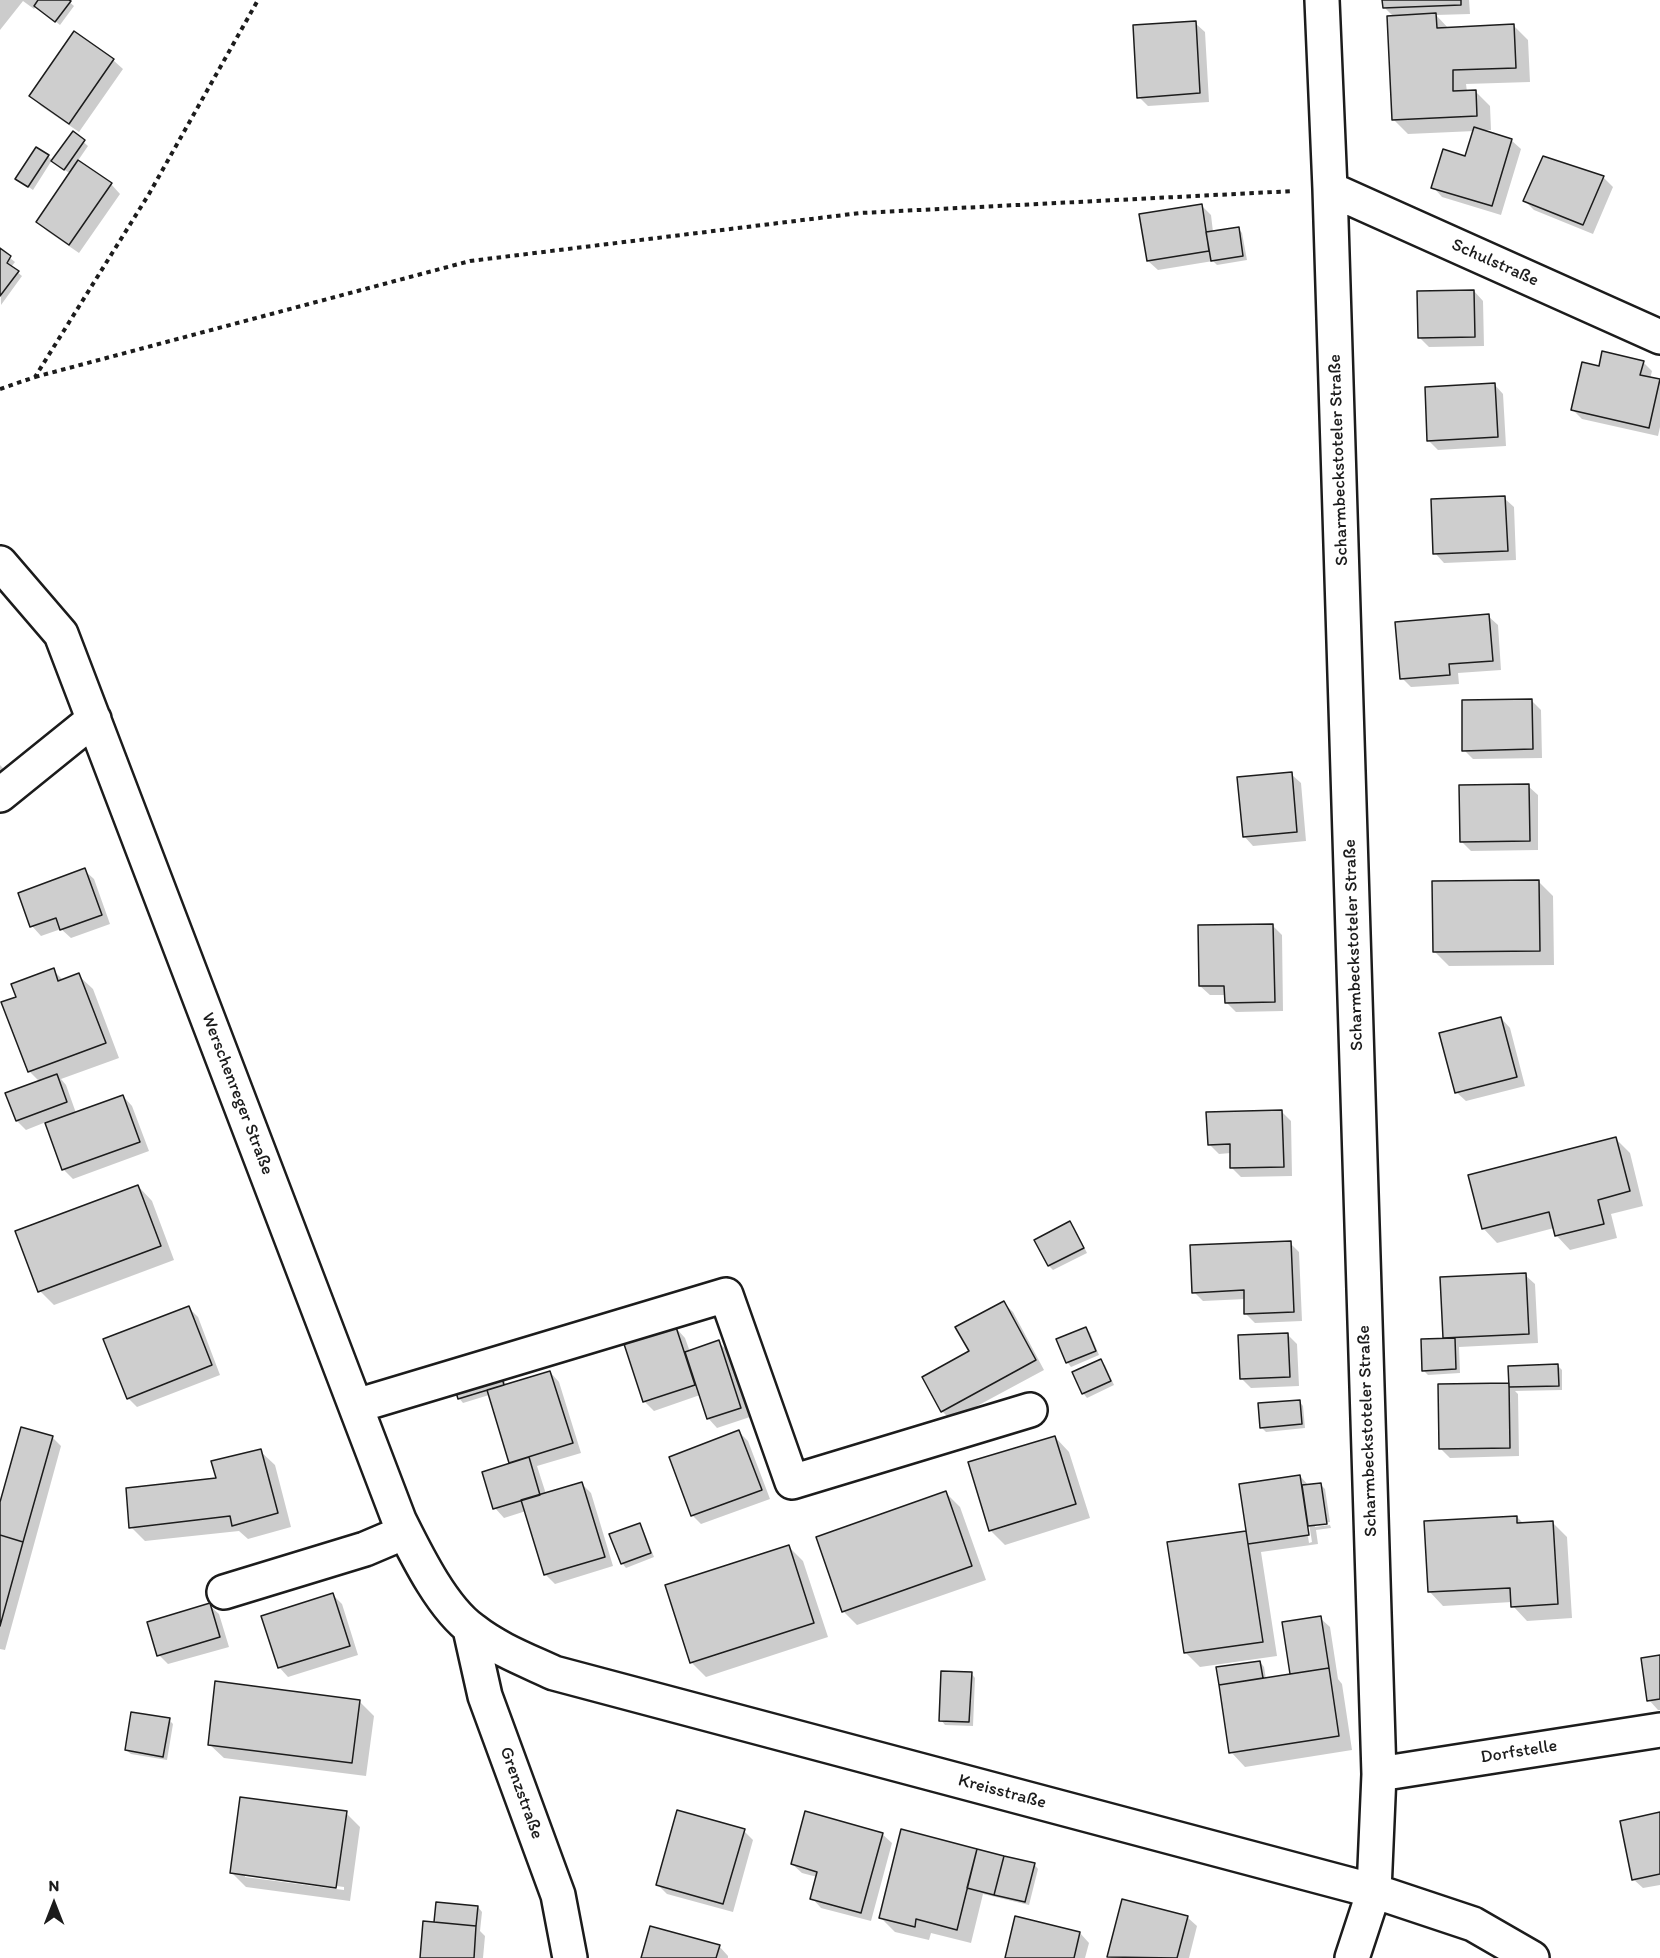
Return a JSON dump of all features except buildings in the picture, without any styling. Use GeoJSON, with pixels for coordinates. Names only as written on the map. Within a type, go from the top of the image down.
{"type":"FeatureCollection","features":[{"type":"Feature","properties":{"kind":"street","name":"Scharmbeckstoteler Straße"},"geometry":{"type":"LineString","coordinates":[[1322,0],[1330,189],[1379,1774],[1374,1891],[1352,1958]]}},
{"type":"Feature","properties":{"kind":"street","name":"Schulstraße"},"geometry":{"type":"LineString","coordinates":[[1330,189],[1660,338]]}},
{"type":"Feature","properties":{"kind":"street","name":"Werschenreger Straße"},"geometry":{"type":"LineString","coordinates":[[0,563],[61,634],[405,1532],[421,1563],[447,1603],[471,1629]]}},
{"type":"Feature","properties":{"kind":"street"},"geometry":{"type":"LineString","coordinates":[[0,795],[94,719]]}},
{"type":"Feature","properties":{"kind":"street"},"geometry":{"type":"LineString","coordinates":[[356,1406],[726,1295],[792,1482],[1030,1410]]}},
{"type":"Feature","properties":{"kind":"street"},"geometry":{"type":"LineString","coordinates":[[224,1592],[365,1549],[405,1532]]}},
{"type":"Feature","properties":{"kind":"street","name":"Kreisstraße"},"geometry":{"type":"LineString","coordinates":[[471,1629],[499,1647],[554,1673],[1374,1891],[1473,1924],[1532,1958]]}},
{"type":"Feature","properties":{"kind":"street","name":"Grenzstraße"},"geometry":{"type":"LineString","coordinates":[[471,1629],[485,1696],[558,1895],[570,1958]]}},
{"type":"Feature","properties":{"kind":"street","name":"Dorfstelle"},"geometry":{"type":"LineString","coordinates":[[1379,1774],[1660,1730]]}},
{"type":"Feature","properties":{"kind":"path"},"geometry":{"type":"LineString","coordinates":[[34,377],[149,194],[258,0]]}},
{"type":"Feature","properties":{"kind":"path"},"geometry":{"type":"LineString","coordinates":[[0,389],[34,377],[471,261],[860,213],[1330,189]]}}]}
